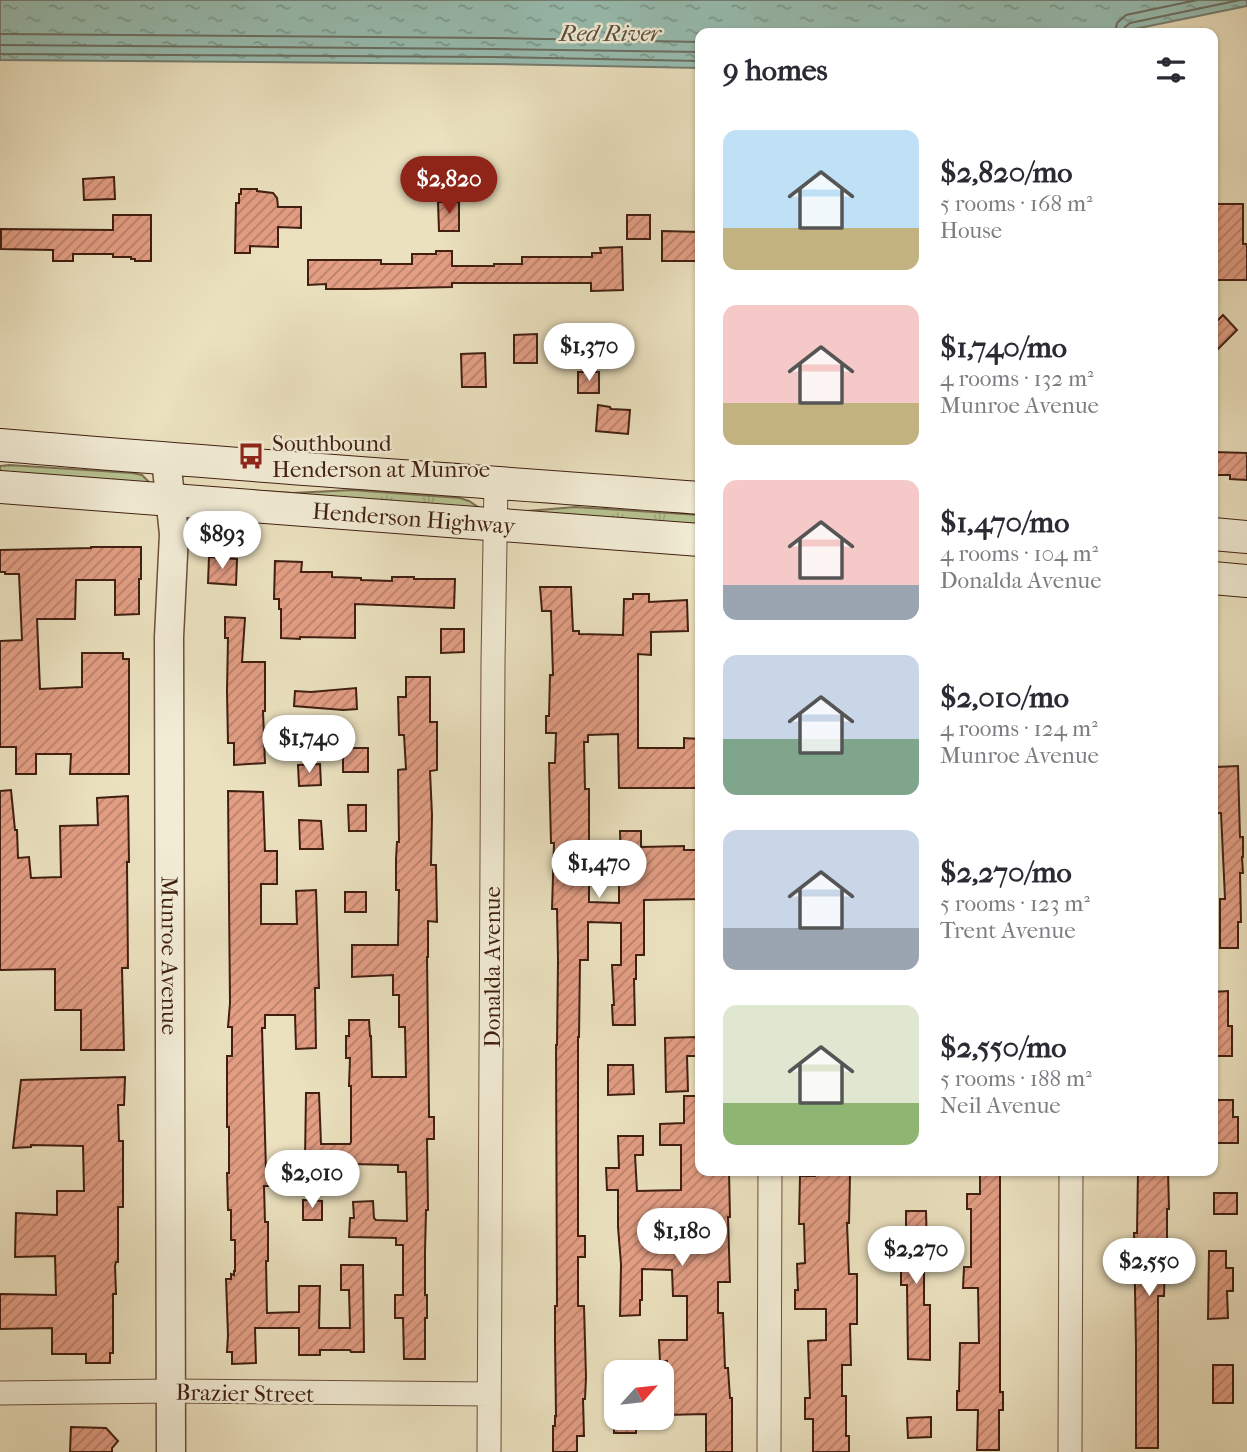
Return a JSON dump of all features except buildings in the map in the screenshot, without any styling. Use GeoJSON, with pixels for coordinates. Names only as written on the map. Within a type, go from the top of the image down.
{"type":"FeatureCollection","features":[{"type":"Feature","properties":{"kind":"main road","name":"Henderson Highway"},"geometry":{"type":"LineString","coordinates":[[0,445],[695,498]]}},
{"type":"Feature","properties":{"kind":"main road","name":"Henderson Highway"},"geometry":{"type":"LineString","coordinates":[[0,487],[695,540]]}},
{"type":"Feature","properties":{"kind":"main road"},"geometry":{"type":"LineString","coordinates":[[1218,534],[1247,537]]}},
{"type":"Feature","properties":{"kind":"main road"},"geometry":{"type":"LineString","coordinates":[[1218,578],[1247,580]]}},
{"type":"Feature","properties":{"kind":"street","name":"Munroe Avenue"},"geometry":{"type":"LineString","coordinates":[[166,459],[174,534],[169,637],[172,1452]]}},
{"type":"Feature","properties":{"kind":"street","name":"Donalda Avenue"},"geometry":{"type":"LineString","coordinates":[[489,1452],[496,482]]}},
{"type":"Feature","properties":{"kind":"street"},"geometry":{"type":"LineString","coordinates":[[769,1452],[770,1176]]}},
{"type":"Feature","properties":{"kind":"street"},"geometry":{"type":"LineString","coordinates":[[1070,1452],[1071,1176]]}},
{"type":"Feature","properties":{"kind":"street","name":"Brazier Street"},"geometry":{"type":"LineString","coordinates":[[0,1393],[172,1391],[489,1394]]}},
{"type":"Feature","properties":{"kind":"green space"},"geometry":{"type":"Polygon","coordinates":[[[0,466],[132,473],[142,475],[152,485],[0,477],[0,466]]]}},
{"type":"Feature","properties":{"kind":"green space"},"geometry":{"type":"Polygon","coordinates":[[[211,488],[293,493],[352,490],[460,498],[481,509],[211,488]]]}},
{"type":"Feature","properties":{"kind":"green space"},"geometry":{"type":"Polygon","coordinates":[[[575,507],[695,515],[695,529],[527,511],[575,507]]]}},
{"type":"Feature","properties":{"kind":"water","name":"Red River"},"geometry":{"type":"Polygon","coordinates":[[[0,0],[1247,0],[1247,6],[1139,28],[695,28],[695,68],[0,60],[0,0]]]}},
{"type":"Feature","properties":{"kind":"place","name":"Southbound Henderson at Munroe"},"geometry":{"type":"Point","coordinates":[251,456]}}]}
